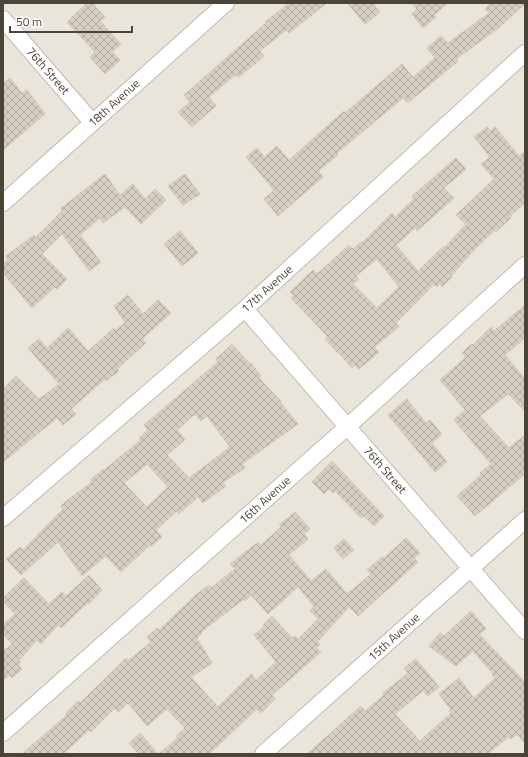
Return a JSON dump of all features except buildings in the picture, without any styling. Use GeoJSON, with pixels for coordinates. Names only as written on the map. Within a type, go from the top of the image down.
{"type":"FeatureCollection","features":[{"type":"Feature","properties":{"kind":"street","name":"18th Avenue"},"geometry":{"type":"LineString","coordinates":[[3,203],[226,3]]}},
{"type":"Feature","properties":{"kind":"street","name":"76th Street"},"geometry":{"type":"LineString","coordinates":[[3,19],[92,122]]}},
{"type":"Feature","properties":{"kind":"street","name":"17th Avenue"},"geometry":{"type":"LineString","coordinates":[[3,518],[245,309],[525,54]]}},
{"type":"Feature","properties":{"kind":"street","name":"16th Avenue"},"geometry":{"type":"LineString","coordinates":[[3,733],[348,427],[525,265]]}},
{"type":"Feature","properties":{"kind":"street","name":"76th Street"},"geometry":{"type":"LineString","coordinates":[[245,309],[525,631]]}},
{"type":"Feature","properties":{"kind":"street","name":"15th Avenue"},"geometry":{"type":"LineString","coordinates":[[263,754],[525,520]]}},
{"type":"Feature","properties":{"kind":"shaded area"},"geometry":{"type":"Polygon","coordinates":[[[3,3],[525,3],[525,754],[3,754],[3,3]]]}}]}
